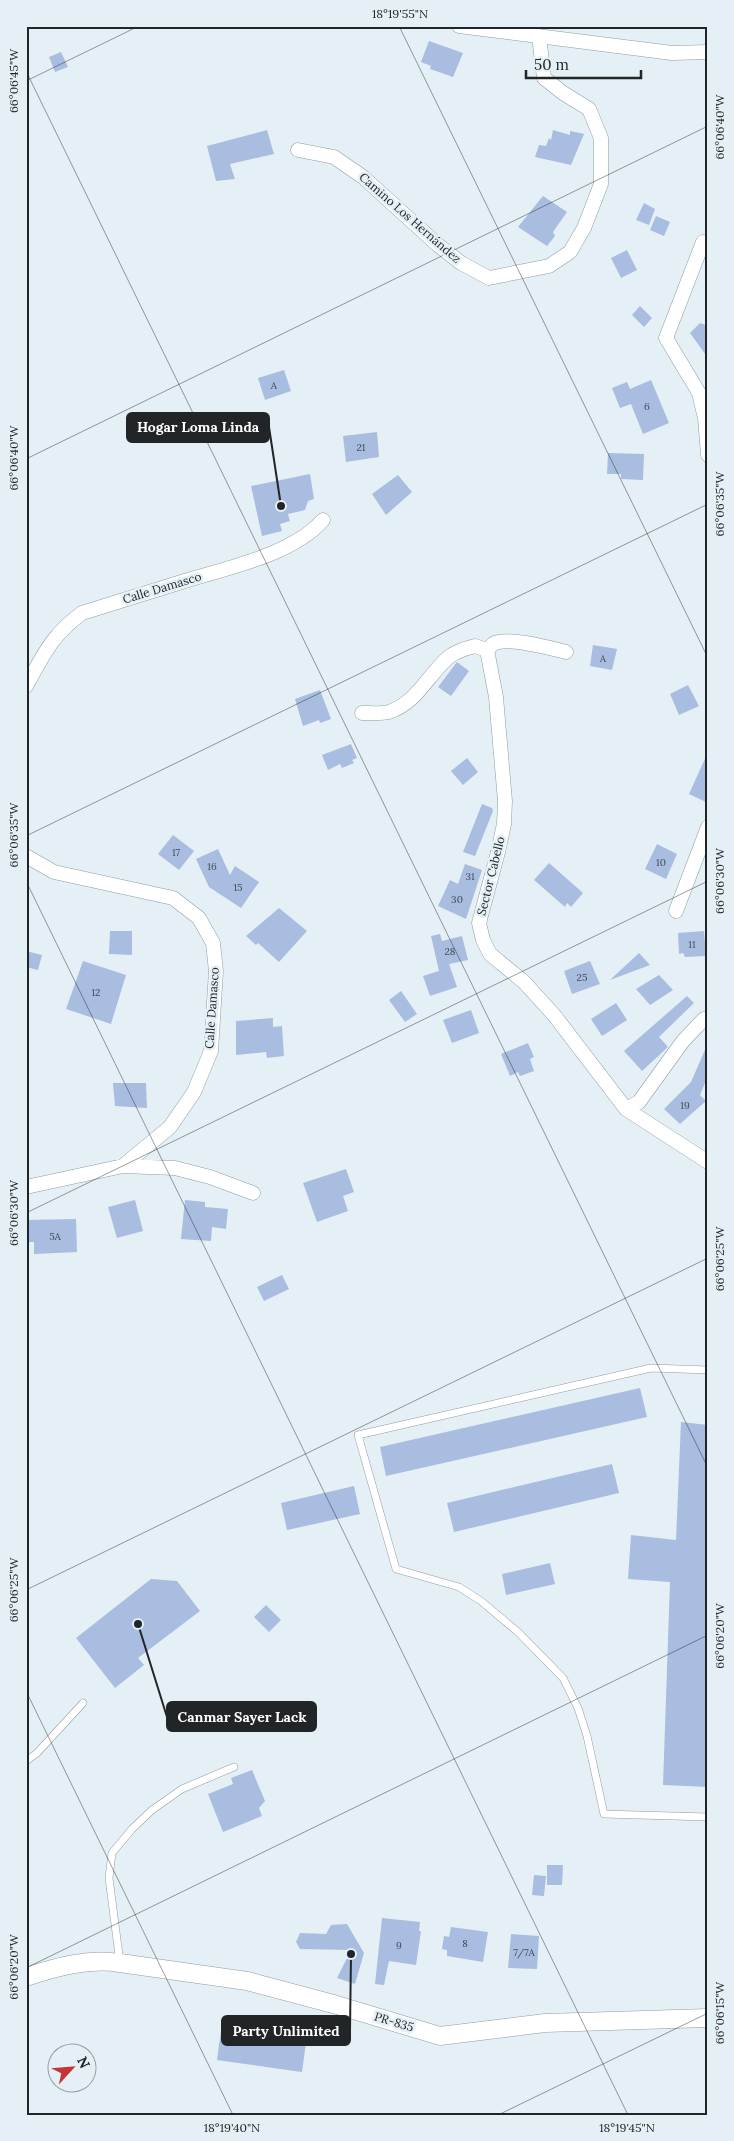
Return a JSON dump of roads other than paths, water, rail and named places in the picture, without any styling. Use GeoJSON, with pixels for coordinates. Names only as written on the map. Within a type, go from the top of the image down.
{"type":"FeatureCollection","features":[{"type":"Feature","properties":{"kind":"street"},"geometry":{"type":"LineString","coordinates":[[459,26],[672,53],[708,52]]}},
{"type":"Feature","properties":{"kind":"street","name":"Camino Los Hernández"},"geometry":{"type":"LineString","coordinates":[[298,150],[334,157],[362,176],[461,263],[490,278],[549,266],[570,252],[584,228],[602,184],[601,138],[589,108],[563,93],[544,78],[539,36]]}},
{"type":"Feature","properties":{"kind":"street"},"geometry":{"type":"LineString","coordinates":[[703,242],[666,338],[699,393],[707,418],[708,455]]}},
{"type":"Feature","properties":{"kind":"street","name":"Calle Damasco"},"geometry":{"type":"LineString","coordinates":[[26,686],[48,646],[64,626],[82,612],[243,563],[274,551],[312,532],[323,520]]}},
{"type":"Feature","properties":{"kind":"street"},"geometry":{"type":"LineString","coordinates":[[362,712],[387,713],[410,701],[425,687],[450,656],[475,646],[487,650],[494,644],[506,642],[534,644],[566,652]]}},
{"type":"Feature","properties":{"kind":"street","name":"Sector Cabello"},"geometry":{"type":"LineString","coordinates":[[487,650],[496,697],[505,800],[504,824],[479,923],[483,940],[490,954],[524,982],[554,1015],[626,1109],[708,1162]]}},
{"type":"Feature","properties":{"kind":"street"},"geometry":{"type":"LineString","coordinates":[[676,911],[708,827]]}},
{"type":"Feature","properties":{"kind":"street","name":"Calle Damasco"},"geometry":{"type":"LineString","coordinates":[[26,856],[54,872],[173,898],[199,918],[213,943],[216,971],[211,1051],[194,1092],[170,1127],[123,1166]]}},
{"type":"Feature","properties":{"kind":"street"},"geometry":{"type":"LineString","coordinates":[[626,1109],[639,1102],[683,1041],[704,1019]]}},
{"type":"Feature","properties":{"kind":"street","name":"Calle Damasco"},"geometry":{"type":"LineString","coordinates":[[26,1187],[123,1166],[175,1168],[210,1176],[253,1194]]}},
{"type":"Feature","properties":{"kind":"street","name":"PR-835"},"geometry":{"type":"LineString","coordinates":[[26,1977],[59,1966],[108,1961],[247,1981],[337,2005],[440,2036],[545,2023],[708,2018]]}},
{"type":"Feature","properties":{"kind":"lane"},"geometry":{"type":"LineString","coordinates":[[708,1370],[651,1368],[358,1435],[396,1569],[459,1587],[480,1601],[519,1633],[563,1678],[578,1708],[587,1736],[604,1814],[708,1817]]}},
{"type":"Feature","properties":{"kind":"lane"},"geometry":{"type":"LineString","coordinates":[[26,1761],[37,1753],[83,1703]]}},
{"type":"Feature","properties":{"kind":"lane"},"geometry":{"type":"LineString","coordinates":[[120,1963],[109,1878],[112,1853],[132,1828],[152,1810],[182,1789],[234,1767]]}},
{"type":"Feature","properties":{"kind":"place","name":"Hogar Loma Linda"},"geometry":{"type":"Point","coordinates":[281,506]}},
{"type":"Feature","properties":{"kind":"place","name":"Canmar Sayer Lack"},"geometry":{"type":"Point","coordinates":[138,1624]}},
{"type":"Feature","properties":{"kind":"place","name":"Party Unlimited"},"geometry":{"type":"Point","coordinates":[351,1954]}}]}
